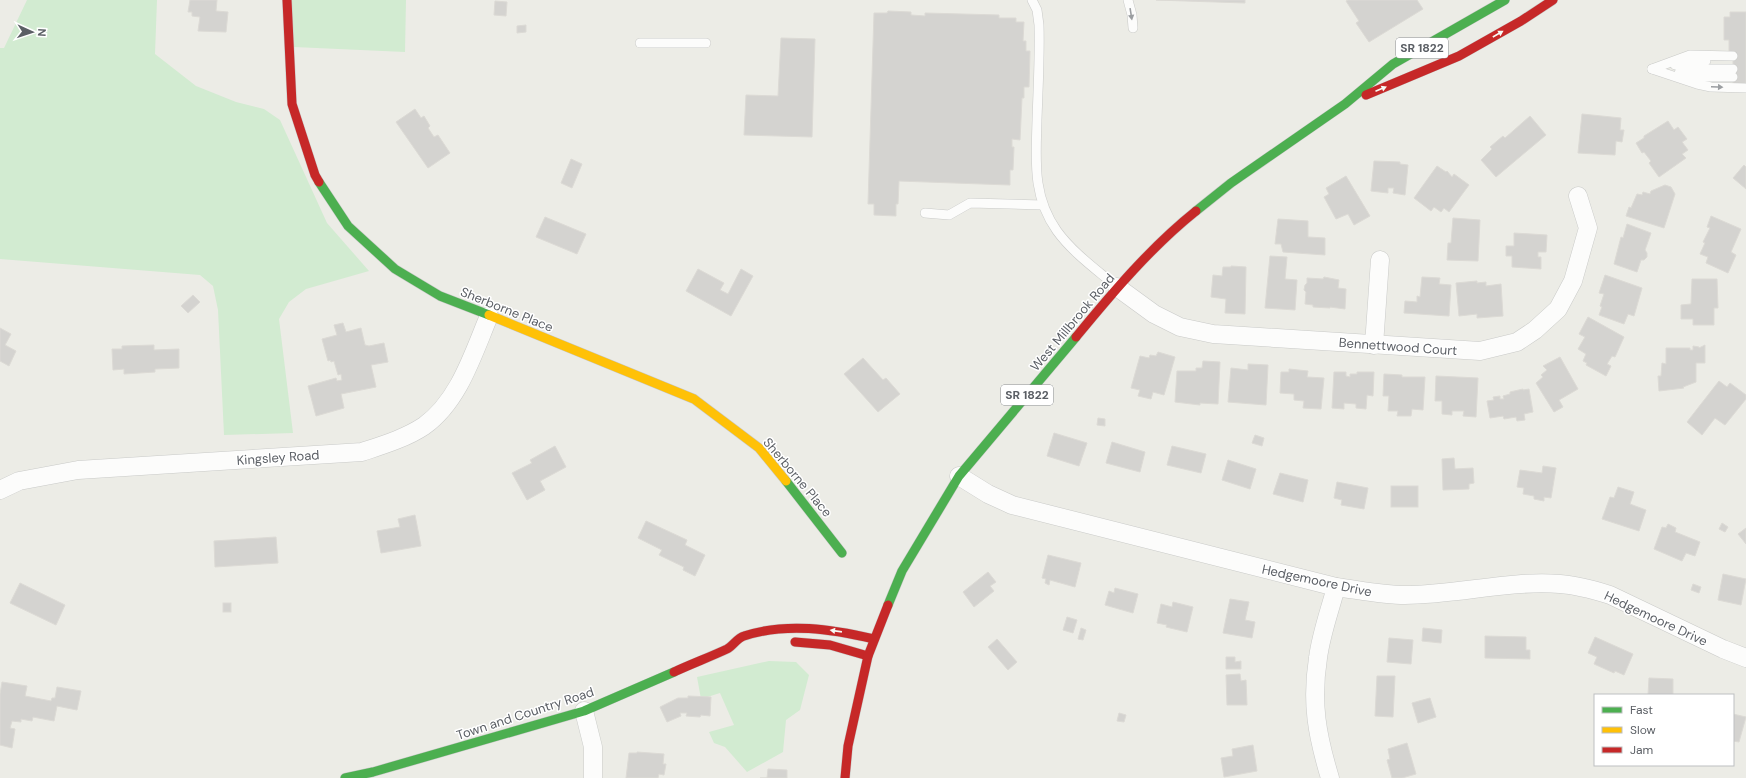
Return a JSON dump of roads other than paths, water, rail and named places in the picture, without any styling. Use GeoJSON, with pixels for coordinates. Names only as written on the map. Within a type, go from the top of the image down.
{"type":"FeatureCollection","features":[{"type":"Feature","properties":{"kind":"street","name":"Sherborne Place"},"geometry":{"type":"LineString","coordinates":[[287,0],[292,104],[315,175],[348,226],[395,269],[440,296],[694,399],[759,448],[802,500],[842,553]]}},
{"type":"Feature","properties":{"kind":"street","name":"West Millbrook Road"},"geometry":{"type":"LineString","coordinates":[[845,778],[848,746],[868,656],[902,571],[959,476],[1118,287],[1176,227],[1237,178],[1345,104],[1393,64],[1493,4],[1505,0]]}},
{"type":"Feature","properties":{"kind":"street","name":"West Millbrook Road"},"geometry":{"type":"LineString","coordinates":[[1345,104],[1459,56],[1521,21],[1553,0]]}},
{"type":"Feature","properties":{"kind":"street","name":"Bennettwood Court"},"geometry":{"type":"LineString","coordinates":[[1118,287],[1149,311],[1180,327],[1214,334],[1480,351],[1517,342],[1535,330],[1558,309],[1573,281],[1588,228],[1578,196]]}},
{"type":"Feature","properties":{"kind":"street"},"geometry":{"type":"LineString","coordinates":[[1374,345],[1380,260]]}},
{"type":"Feature","properties":{"kind":"street","name":"Kingsley Road"},"geometry":{"type":"LineString","coordinates":[[0,490],[19,481],[78,470],[362,452],[393,442],[424,426],[447,405],[464,375],[489,316]]}},
{"type":"Feature","properties":{"kind":"street","name":"Hedgemoore Drive"},"geometry":{"type":"LineString","coordinates":[[959,476],[988,494],[1012,505],[1336,587],[1374,593],[1405,595],[1436,594],[1522,584],[1560,584],[1575,586],[1610,595],[1723,649],[1746,658]]}},
{"type":"Feature","properties":{"kind":"street"},"geometry":{"type":"LineString","coordinates":[[1330,778],[1320,742],[1315,708],[1315,687],[1318,656],[1336,587]]}},
{"type":"Feature","properties":{"kind":"street","name":"Town and Country Road"},"geometry":{"type":"LineString","coordinates":[[344,778],[395,766],[584,711],[729,648],[742,636],[781,629],[809,628],[839,631],[874,639]]}},
{"type":"Feature","properties":{"kind":"street"},"geometry":{"type":"LineString","coordinates":[[789,641],[830,645],[868,656]]}},
{"type":"Feature","properties":{"kind":"street"},"geometry":{"type":"LineString","coordinates":[[729,648],[740,650]]}},
{"type":"Feature","properties":{"kind":"street"},"geometry":{"type":"LineString","coordinates":[[584,711],[593,747],[593,778]]}},
{"type":"Feature","properties":{"kind":"lane"},"geometry":{"type":"LineString","coordinates":[[1032,0],[1037,10],[1039,25],[1036,167],[1037,182],[1043,205],[1050,219],[1064,240],[1075,252],[1118,287]]}},
{"type":"Feature","properties":{"kind":"lane"},"geometry":{"type":"LineString","coordinates":[[1128,0],[1132,15],[1133,28]]}},
{"type":"Feature","properties":{"kind":"lane"},"geometry":{"type":"LineString","coordinates":[[640,42],[706,43]]}},
{"type":"Feature","properties":{"kind":"lane"},"geometry":{"type":"LineString","coordinates":[[1690,55],[1733,66],[1698,76],[1652,69],[1690,55]]}},
{"type":"Feature","properties":{"kind":"lane"},"geometry":{"type":"LineString","coordinates":[[1652,69],[1697,84],[1711,87],[1746,88]]}},
{"type":"Feature","properties":{"kind":"lane"},"geometry":{"type":"LineString","coordinates":[[925,213],[949,214],[970,202],[1043,205]]}}]}
